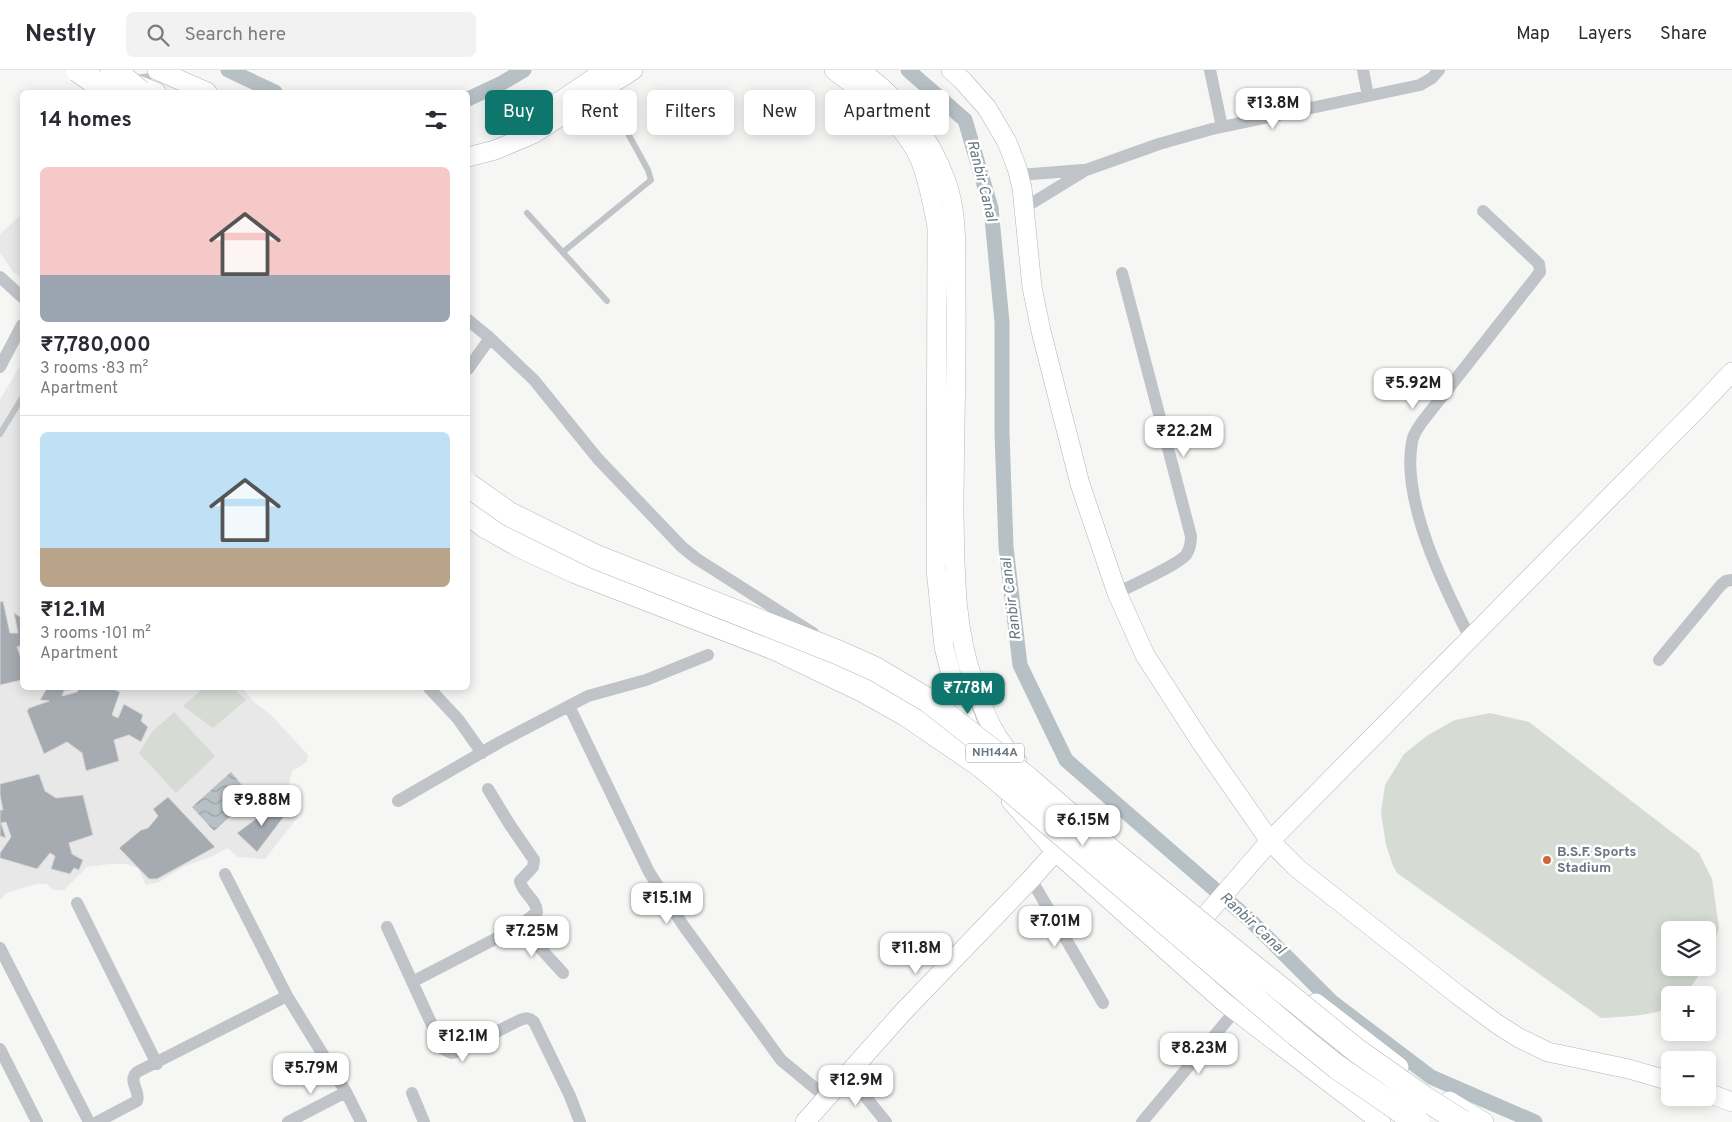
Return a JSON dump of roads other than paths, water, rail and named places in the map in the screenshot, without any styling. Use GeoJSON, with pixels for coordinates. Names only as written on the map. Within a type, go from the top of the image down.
{"type":"FeatureCollection","features":[{"type":"Feature","properties":{"kind":"highway"},"geometry":{"type":"LineString","coordinates":[[78,70],[118,86]]}},
{"type":"Feature","properties":{"kind":"highway","name":"NH144A"},"geometry":{"type":"LineString","coordinates":[[470,486],[509,514],[596,557],[875,668],[929,701],[1028,779],[1127,865],[1356,1050],[1462,1122]]}},
{"type":"Feature","properties":{"kind":"highway","name":"NH144A"},"geometry":{"type":"LineString","coordinates":[[470,514],[484,525],[521,546],[575,571],[774,648],[865,691],[906,714],[982,766],[1337,1067],[1417,1122]]}},
{"type":"Feature","properties":{"kind":"street"},"geometry":{"type":"LineString","coordinates":[[100,70],[118,86],[143,90]]}},
{"type":"Feature","properties":{"kind":"street"},"geometry":{"type":"LineString","coordinates":[[470,144],[493,138],[541,115],[606,70]]}},
{"type":"Feature","properties":{"kind":"street"},"geometry":{"type":"LineString","coordinates":[[470,156],[495,150],[533,134],[633,70]]}},
{"type":"Feature","properties":{"kind":"street"},"geometry":{"type":"LineString","coordinates":[[834,70],[856,87],[898,126],[909,141],[921,162],[937,226],[936,569],[944,648],[956,694],[990,771],[1015,807],[1055,851],[1235,1011],[1381,1122]]}},
{"type":"Feature","properties":{"kind":"street"},"geometry":{"type":"LineString","coordinates":[[859,70],[904,108],[938,161],[950,193],[955,235],[954,477],[956,600],[966,660],[980,700],[990,724],[1004,747],[1016,760]]}},
{"type":"Feature","properties":{"kind":"street"},"geometry":{"type":"LineString","coordinates":[[951,70],[987,108],[1008,142],[1019,175],[1032,287],[1041,331],[1080,484],[1117,593],[1146,655],[1201,742],[1270,841],[1297,868],[1474,1007],[1519,1038],[1548,1052],[1629,1069],[1661,1078]]}},
{"type":"Feature","properties":{"kind":"street"},"geometry":{"type":"LineString","coordinates":[[1210,70],[1222,127]]}},
{"type":"Feature","properties":{"kind":"street"},"geometry":{"type":"LineString","coordinates":[[1363,70],[1368,96]]}},
{"type":"Feature","properties":{"kind":"street"},"geometry":{"type":"LineString","coordinates":[[1024,208],[1086,170],[1159,144],[1222,127],[1420,85],[1432,78],[1439,70]]}},
{"type":"Feature","properties":{"kind":"street"},"geometry":{"type":"LineString","coordinates":[[171,79],[201,90]]}},
{"type":"Feature","properties":{"kind":"street"},"geometry":{"type":"LineString","coordinates":[[1019,175],[1086,170]]}},
{"type":"Feature","properties":{"kind":"street"},"geometry":{"type":"LineString","coordinates":[[1470,638],[1444,588],[1431,556],[1414,496],[1411,449],[1415,432],[1422,422],[1540,272],[1539,264],[1483,211]]}},
{"type":"Feature","properties":{"kind":"street"},"geometry":{"type":"LineString","coordinates":[[1117,593],[1180,560],[1189,550],[1191,541],[1122,273]]}},
{"type":"Feature","properties":{"kind":"street"},"geometry":{"type":"LineString","coordinates":[[0,277],[20,295]]}},
{"type":"Feature","properties":{"kind":"street"},"geometry":{"type":"LineString","coordinates":[[470,322],[534,380],[609,471],[667,532],[696,559],[839,650],[969,726],[1016,760],[1088,819],[1208,912],[1425,1088],[1484,1122]]}},
{"type":"Feature","properties":{"kind":"street"},"geometry":{"type":"LineString","coordinates":[[0,367],[20,329]]}},
{"type":"Feature","properties":{"kind":"street"},"geometry":{"type":"LineString","coordinates":[[470,366],[490,338]]}},
{"type":"Feature","properties":{"kind":"street"},"geometry":{"type":"LineString","coordinates":[[1208,912],[1270,841],[1732,372]]}},
{"type":"Feature","properties":{"kind":"street"},"geometry":{"type":"LineString","coordinates":[[1659,660],[1721,584],[1732,580]]}},
{"type":"Feature","properties":{"kind":"street"},"geometry":{"type":"LineString","coordinates":[[398,800],[500,742],[596,693],[646,680],[708,655]]}},
{"type":"Feature","properties":{"kind":"street"},"geometry":{"type":"LineString","coordinates":[[431,690],[458,719],[482,753]]}},
{"type":"Feature","properties":{"kind":"street"},"geometry":{"type":"LineString","coordinates":[[569,706],[649,872],[683,924],[781,1060],[827,1098]]}},
{"type":"Feature","properties":{"kind":"street"},"geometry":{"type":"LineString","coordinates":[[412,982],[520,926],[537,912],[537,906],[520,883],[521,878],[533,867],[534,860],[488,789]]}},
{"type":"Feature","properties":{"kind":"street"},"geometry":{"type":"LineString","coordinates":[[805,1122],[847,1074],[1032,879],[1055,851],[1088,819]]}},
{"type":"Feature","properties":{"kind":"street"},"geometry":{"type":"LineString","coordinates":[[225,874],[287,996],[346,1092],[362,1122]]}},
{"type":"Feature","properties":{"kind":"street"},"geometry":{"type":"LineString","coordinates":[[1032,879],[1103,1003]]}},
{"type":"Feature","properties":{"kind":"street"},"geometry":{"type":"LineString","coordinates":[[77,902],[157,1064]]}},
{"type":"Feature","properties":{"kind":"street"},"geometry":{"type":"LineString","coordinates":[[520,926],[563,973]]}},
{"type":"Feature","properties":{"kind":"street"},"geometry":{"type":"LineString","coordinates":[[387,927],[441,1046],[446,1052],[456,1052],[527,1018],[534,1022],[570,1096],[580,1122]]}},
{"type":"Feature","properties":{"kind":"street"},"geometry":{"type":"LineString","coordinates":[[0,948],[89,1122]]}},
{"type":"Feature","properties":{"kind":"street"},"geometry":{"type":"LineString","coordinates":[[97,1122],[137,1101],[138,1097],[132,1081],[134,1075],[287,996]]}},
{"type":"Feature","properties":{"kind":"street"},"geometry":{"type":"LineString","coordinates":[[1142,1122],[1235,1011]]}},
{"type":"Feature","properties":{"kind":"street"},"geometry":{"type":"LineString","coordinates":[[0,1049],[37,1122]]}},
{"type":"Feature","properties":{"kind":"street"},"geometry":{"type":"LineString","coordinates":[[847,1074],[886,1122]]}},
{"type":"Feature","properties":{"kind":"street"},"geometry":{"type":"LineString","coordinates":[[288,1122],[346,1092]]}},
{"type":"Feature","properties":{"kind":"street"},"geometry":{"type":"LineString","coordinates":[[412,1093],[424,1122]]}},
{"type":"Feature","properties":{"kind":"street"},"geometry":{"type":"LineString","coordinates":[[1716,1096],[1732,1102]]}},
{"type":"Feature","properties":{"kind":"lane"},"geometry":{"type":"LineString","coordinates":[[118,86],[171,79]]}},
{"type":"Feature","properties":{"kind":"lane"},"geometry":{"type":"LineString","coordinates":[[563,252],[648,184],[650,180],[648,170],[604,89]]}},
{"type":"Feature","properties":{"kind":"lane"},"geometry":{"type":"LineString","coordinates":[[527,213],[607,301]]}},
{"type":"Feature","properties":{"kind":"lane"},"geometry":{"type":"LineString","coordinates":[[0,434],[20,401]]}},
{"type":"Feature","properties":{"kind":"water"},"geometry":{"type":"Polygon","coordinates":[[[231,772],[252,797],[214,831],[192,807],[231,772]]]}},
{"type":"Feature","properties":{"kind":"water"},"geometry":{"type":"Polygon","coordinates":[[[265,796],[271,802],[261,810],[255,805],[265,796]]]}},
{"type":"Feature","properties":{"kind":"waterway","name":"Ranbir Canal"},"geometry":{"type":"LineString","coordinates":[[228,70],[271,90]]}},
{"type":"Feature","properties":{"kind":"waterway","name":"Ranbir Canal"},"geometry":{"type":"LineString","coordinates":[[470,98],[524,70]]}},
{"type":"Feature","properties":{"kind":"waterway","name":"Ranbir Canal"},"geometry":{"type":"LineString","coordinates":[[908,70],[965,120],[991,208],[1002,322],[1002,433],[1006,547],[1020,665],[1066,760],[1251,921],[1332,1002],[1431,1077],[1535,1122]]}},
{"type":"Feature","properties":{"kind":"place","name":"B.S.F. Sports Stadium"},"geometry":{"type":"Point","coordinates":[1547,860]}}]}
